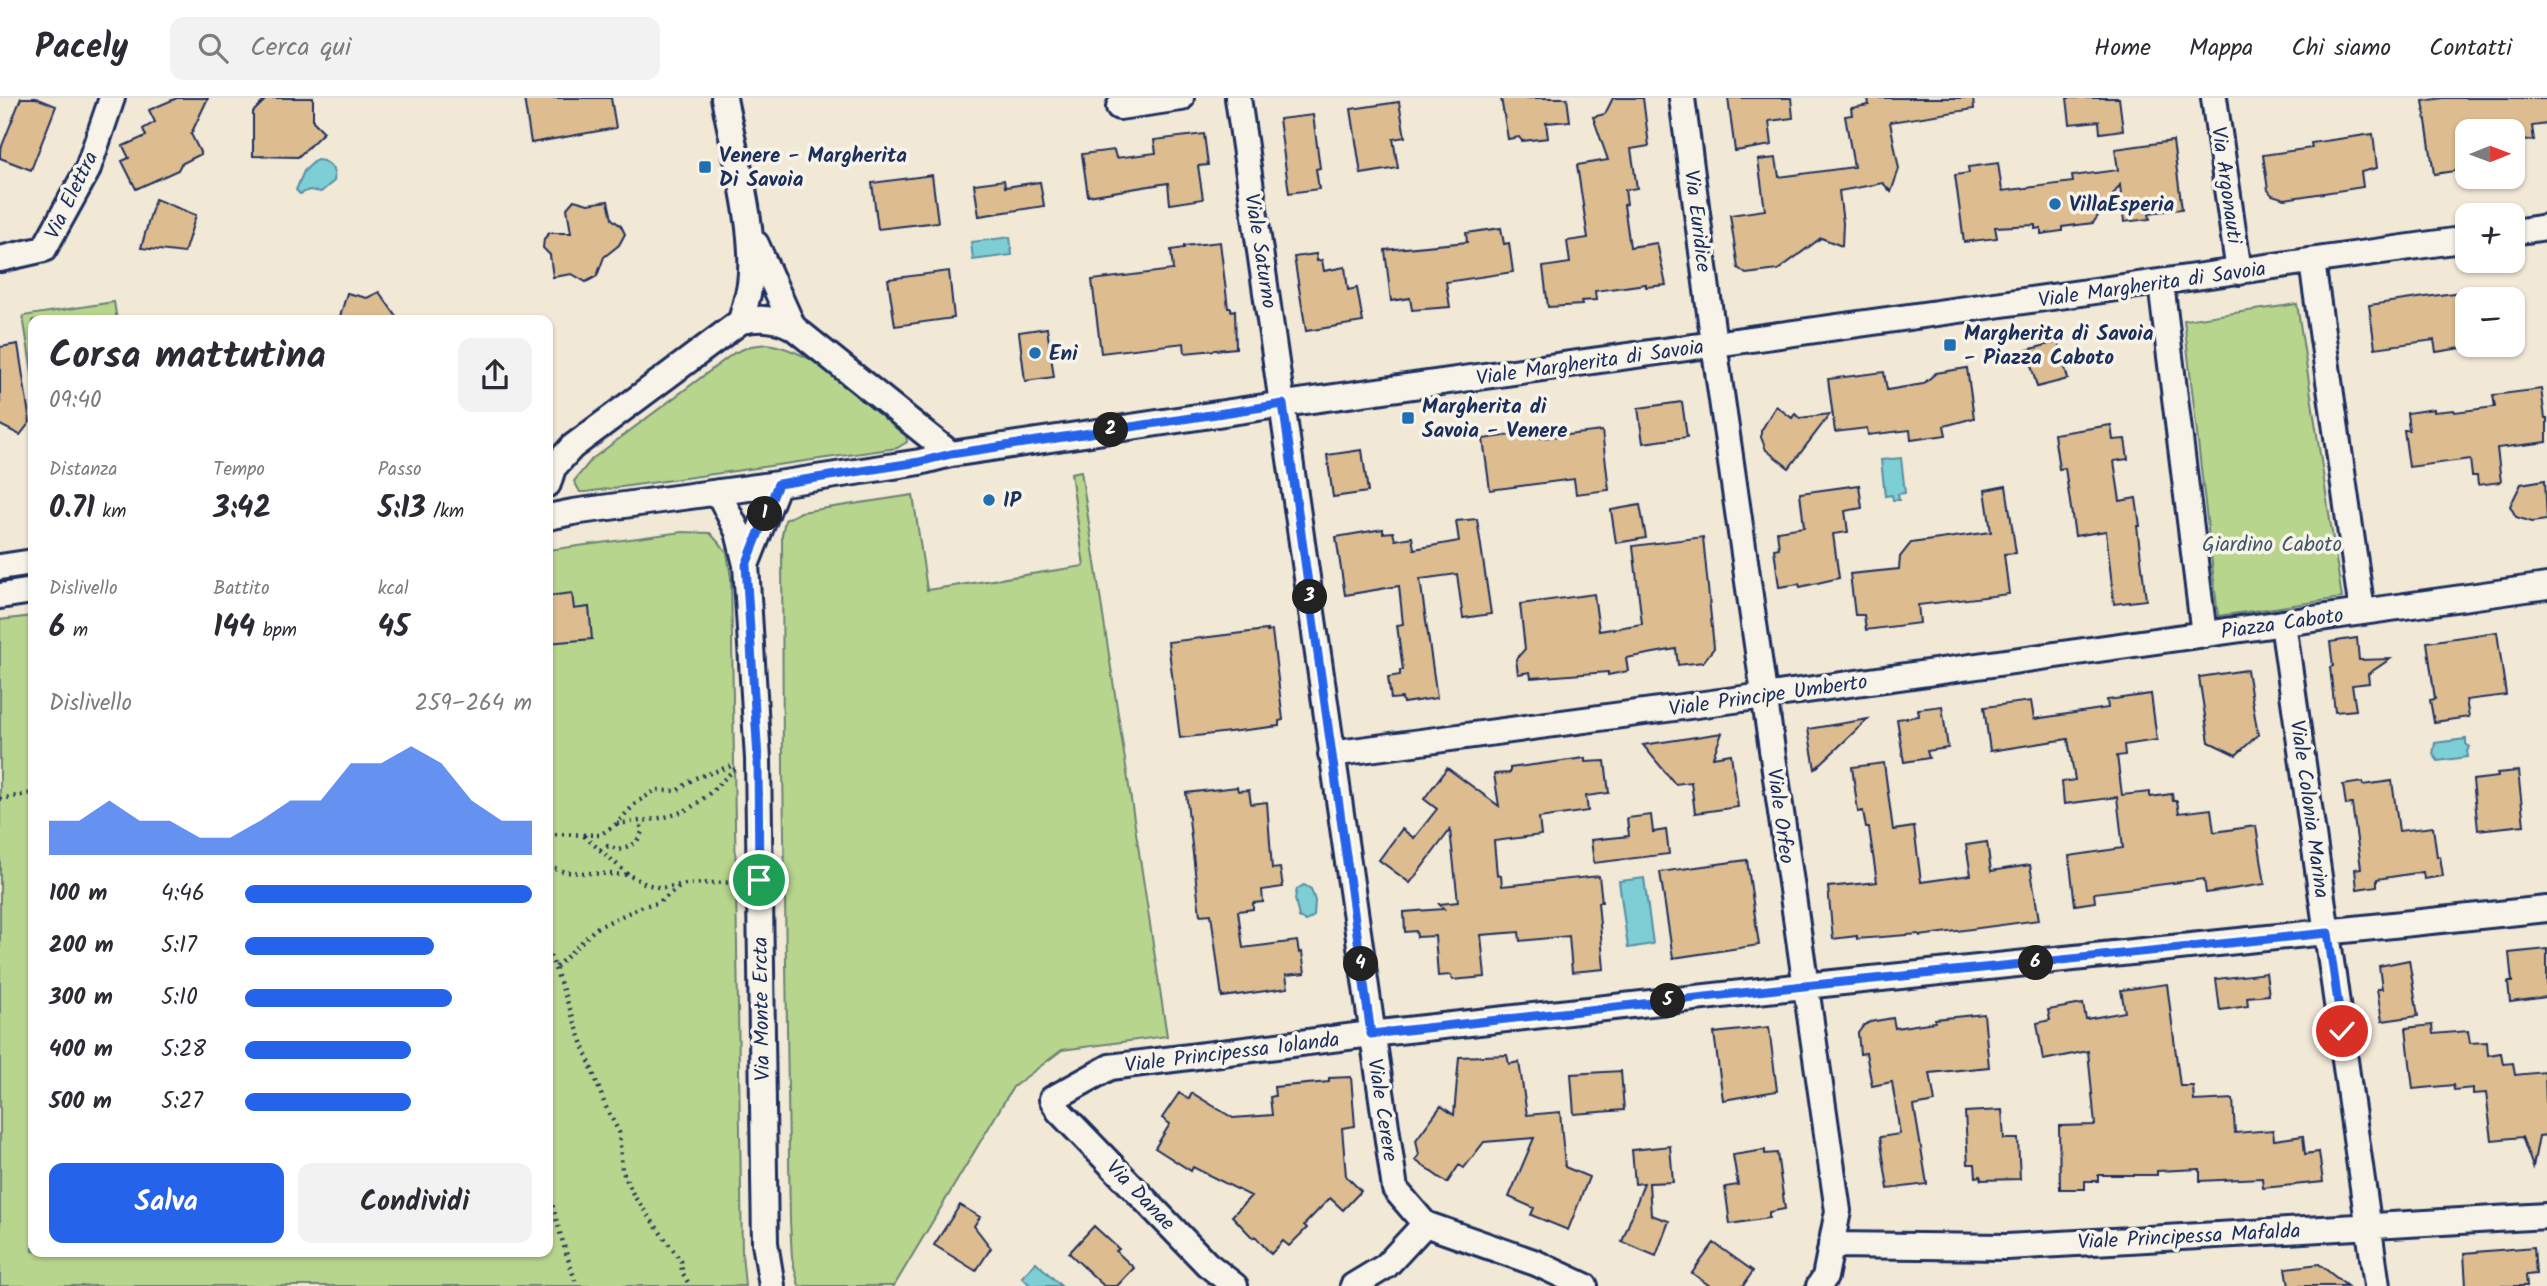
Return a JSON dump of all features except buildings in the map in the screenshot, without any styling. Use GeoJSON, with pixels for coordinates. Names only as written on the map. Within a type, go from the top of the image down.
{"type":"FeatureCollection","features":[{"type":"Feature","properties":{"kind":"street","name":"Via Elettra"},"geometry":{"type":"LineString","coordinates":[[0,259],[44,249],[87,171],[112,98]]}},
{"type":"Feature","properties":{"kind":"street"},"geometry":{"type":"LineString","coordinates":[[724,98],[747,220],[751,257],[750,283],[741,321]]}},
{"type":"Feature","properties":{"kind":"street"},"geometry":{"type":"LineString","coordinates":[[1119,107],[1181,98]]}},
{"type":"Feature","properties":{"kind":"street","name":"Viale Saturno"},"geometry":{"type":"LineString","coordinates":[[1238,98],[1283,404]]}},
{"type":"Feature","properties":{"kind":"street","name":"Via Euridice"},"geometry":{"type":"LineString","coordinates":[[1682,98],[1714,344]]}},
{"type":"Feature","properties":{"kind":"street","name":"Via Argonauti"},"geometry":{"type":"LineString","coordinates":[[2214,98],[2239,272]]}},
{"type":"Feature","properties":{"kind":"street"},"geometry":{"type":"LineString","coordinates":[[747,220],[772,284],[793,327]]}},
{"type":"Feature","properties":{"kind":"street"},"geometry":{"type":"LineString","coordinates":[[2525,230],[2547,227]]}},
{"type":"Feature","properties":{"kind":"street","name":"Viale Margherita di Savoia"},"geometry":{"type":"LineString","coordinates":[[553,516],[778,484],[919,462],[951,454],[1283,404],[2455,241]]}},
{"type":"Feature","properties":{"kind":"street","name":"Piazza Caboto"},"geometry":{"type":"LineString","coordinates":[[2161,283],[2204,635],[2362,611],[2312,262]]}},
{"type":"Feature","properties":{"kind":"street"},"geometry":{"type":"LineString","coordinates":[[553,468],[572,447],[741,321],[757,318],[776,319],[793,327],[951,454]]}},
{"type":"Feature","properties":{"kind":"street","name":"Viale Orfeo"},"geometry":{"type":"LineString","coordinates":[[1714,344],[1838,1211],[1825,1277],[1819,1286]]}},
{"type":"Feature","properties":{"kind":"street","name":"Viale Cerere"},"geometry":{"type":"LineString","coordinates":[[1283,404],[1395,1189],[1425,1224]]}},
{"type":"Feature","properties":{"kind":"street"},"geometry":{"type":"LineString","coordinates":[[919,462],[928,455],[931,447],[926,432]]}},
{"type":"Feature","properties":{"kind":"street"},"geometry":{"type":"LineString","coordinates":[[746,565],[778,484]]}},
{"type":"Feature","properties":{"kind":"street"},"geometry":{"type":"LineString","coordinates":[[718,492],[738,532],[746,565]]}},
{"type":"Feature","properties":{"kind":"street"},"geometry":{"type":"LineString","coordinates":[[553,496],[556,503],[573,512]]}},
{"type":"Feature","properties":{"kind":"street"},"geometry":{"type":"LineString","coordinates":[[0,567],[28,563]]}},
{"type":"Feature","properties":{"kind":"street","name":"Via Monte Ercta"},"geometry":{"type":"LineString","coordinates":[[746,565],[758,759],[765,1243],[772,1286]]}},
{"type":"Feature","properties":{"kind":"street"},"geometry":{"type":"LineString","coordinates":[[2362,611],[2547,586]]}},
{"type":"Feature","properties":{"kind":"street"},"geometry":{"type":"LineString","coordinates":[[0,596],[28,592]]}},
{"type":"Feature","properties":{"kind":"street","name":"Viale Colonia Marina"},"geometry":{"type":"LineString","coordinates":[[2283,623],[2377,1286]]}},
{"type":"Feature","properties":{"kind":"street","name":"Viale Principe Umberto"},"geometry":{"type":"LineString","coordinates":[[1331,754],[2204,635]]}},
{"type":"Feature","properties":{"kind":"street","name":"Viale Principessa Iolanda"},"geometry":{"type":"LineString","coordinates":[[1052,1099],[1110,1067],[1371,1034],[1804,986],[2547,909]]}},
{"type":"Feature","properties":{"kind":"street","name":"Via Danae"},"geometry":{"type":"LineString","coordinates":[[1052,1099],[1059,1111],[1207,1265],[1236,1286]]}},
{"type":"Feature","properties":{"kind":"street","name":"Viale Principessa Mafalda"},"geometry":{"type":"LineString","coordinates":[[1831,1245],[2007,1247],[2547,1216]]}},
{"type":"Feature","properties":{"kind":"street"},"geometry":{"type":"LineString","coordinates":[[1353,1286],[1386,1266],[1425,1224],[1536,1263],[1585,1286]]}},
{"type":"Feature","properties":{"kind":"path"},"geometry":{"type":"LineString","coordinates":[[553,834],[600,835],[616,824],[636,803],[656,790],[677,791],[693,779],[740,764],[695,805],[681,813],[616,824]]}},
{"type":"Feature","properties":{"kind":"path"},"geometry":{"type":"LineString","coordinates":[[0,799],[28,794]]}},
{"type":"Feature","properties":{"kind":"path"},"geometry":{"type":"LineString","coordinates":[[600,850],[608,846],[619,850],[636,844],[642,832],[640,821]]}},
{"type":"Feature","properties":{"kind":"path"},"geometry":{"type":"LineString","coordinates":[[583,835],[629,875],[646,884],[662,888],[759,880]]}},
{"type":"Feature","properties":{"kind":"path"},"geometry":{"type":"LineString","coordinates":[[553,868],[565,872],[629,875]]}},
{"type":"Feature","properties":{"kind":"path"},"geometry":{"type":"LineString","coordinates":[[556,967],[596,928],[643,906],[658,903],[682,885]]}},
{"type":"Feature","properties":{"kind":"path"},"geometry":{"type":"LineString","coordinates":[[553,960],[605,1105],[619,1132],[622,1170],[634,1196],[681,1261],[682,1272],[690,1286]]}},
{"type":"Feature","properties":{"kind":"path"},"geometry":{"type":"LineString","coordinates":[[553,1207],[577,1286]]}},
{"type":"Feature","properties":{"kind":"green space"},"geometry":{"type":"Polygon","coordinates":[[[114,302],[116,315],[30,315],[114,302]]]}},
{"type":"Feature","properties":{"kind":"green space","name":"Giardino Caboto"},"geometry":{"type":"Polygon","coordinates":[[[2297,304],[2342,598],[2218,616],[2184,320],[2297,304]]]}},
{"type":"Feature","properties":{"kind":"green space"},"geometry":{"type":"Polygon","coordinates":[[[28,315],[28,348],[23,316],[28,315]]]}},
{"type":"Feature","properties":{"kind":"green space"},"geometry":{"type":"Polygon","coordinates":[[[767,344],[804,356],[838,377],[900,429],[906,435],[907,442],[897,448],[580,492],[574,481],[592,459],[734,353],[751,346],[767,344]]]}},
{"type":"Feature","properties":{"kind":"green space"},"geometry":{"type":"Polygon","coordinates":[[[1081,471],[1167,1036],[1062,1050],[1013,1087],[894,1286],[799,1286],[792,1258],[790,1221],[783,769],[782,535],[785,520],[801,512],[913,495],[927,590],[1084,566],[1071,473],[1081,471]]]}},
{"type":"Feature","properties":{"kind":"green space"},"geometry":{"type":"Polygon","coordinates":[[[682,532],[710,533],[727,552],[731,578],[742,1253],[745,1286],[0,1286],[0,620],[28,617],[28,1257],[553,1257],[553,549],[682,532]]]}},
{"type":"Feature","properties":{"kind":"water"},"geometry":{"type":"Polygon","coordinates":[[[316,160],[331,166],[334,181],[321,192],[309,190],[300,194],[296,190],[304,171],[316,160]]]}},
{"type":"Feature","properties":{"kind":"water"},"geometry":{"type":"Polygon","coordinates":[[[1010,237],[1012,255],[973,260],[971,242],[1010,237]]]}},
{"type":"Feature","properties":{"kind":"water"},"geometry":{"type":"Polygon","coordinates":[[[1901,458],[1905,493],[1898,494],[1899,500],[1893,500],[1892,495],[1885,496],[1881,460],[1901,458]]]}},
{"type":"Feature","properties":{"kind":"water"},"geometry":{"type":"Polygon","coordinates":[[[2466,739],[2466,744],[2470,747],[2467,751],[2468,757],[2438,761],[2433,754],[2435,743],[2466,739]]]}},
{"type":"Feature","properties":{"kind":"water"},"geometry":{"type":"Polygon","coordinates":[[[1644,878],[1653,944],[1628,948],[1619,881],[1644,878]]]}},
{"type":"Feature","properties":{"kind":"water"},"geometry":{"type":"Polygon","coordinates":[[[1304,885],[1311,889],[1315,901],[1314,916],[1306,921],[1299,917],[1295,899],[1297,889],[1304,885]]]}},
{"type":"Feature","properties":{"kind":"water"},"geometry":{"type":"Polygon","coordinates":[[[1036,1262],[1061,1286],[1031,1286],[1022,1277],[1036,1262]]]}},
{"type":"Feature","properties":{"kind":"place","name":"Venere - Margherita Di Savoia"},"geometry":{"type":"Point","coordinates":[705,167]}},
{"type":"Feature","properties":{"kind":"place","name":"VillaEsperia"},"geometry":{"type":"Point","coordinates":[2055,204]}},
{"type":"Feature","properties":{"kind":"place","name":"Margherita di Savoia - Piazza Caboto"},"geometry":{"type":"Point","coordinates":[1950,345]}},
{"type":"Feature","properties":{"kind":"place","name":"Eni"},"geometry":{"type":"Point","coordinates":[1035,353]}},
{"type":"Feature","properties":{"kind":"place","name":"Margherita di Savoia - Venere"},"geometry":{"type":"Point","coordinates":[1408,418]}},
{"type":"Feature","properties":{"kind":"place","name":"IP"},"geometry":{"type":"Point","coordinates":[989,500]}},
{"type":"Feature","properties":{"kind":"route"},"geometry":{"type":"LineString","coordinates":[[759,880],[758,759],[746,565],[778,484],[919,462],[951,454],[1283,404],[1371,1034],[1804,986],[2328,933],[2342,1031]]}}]}
